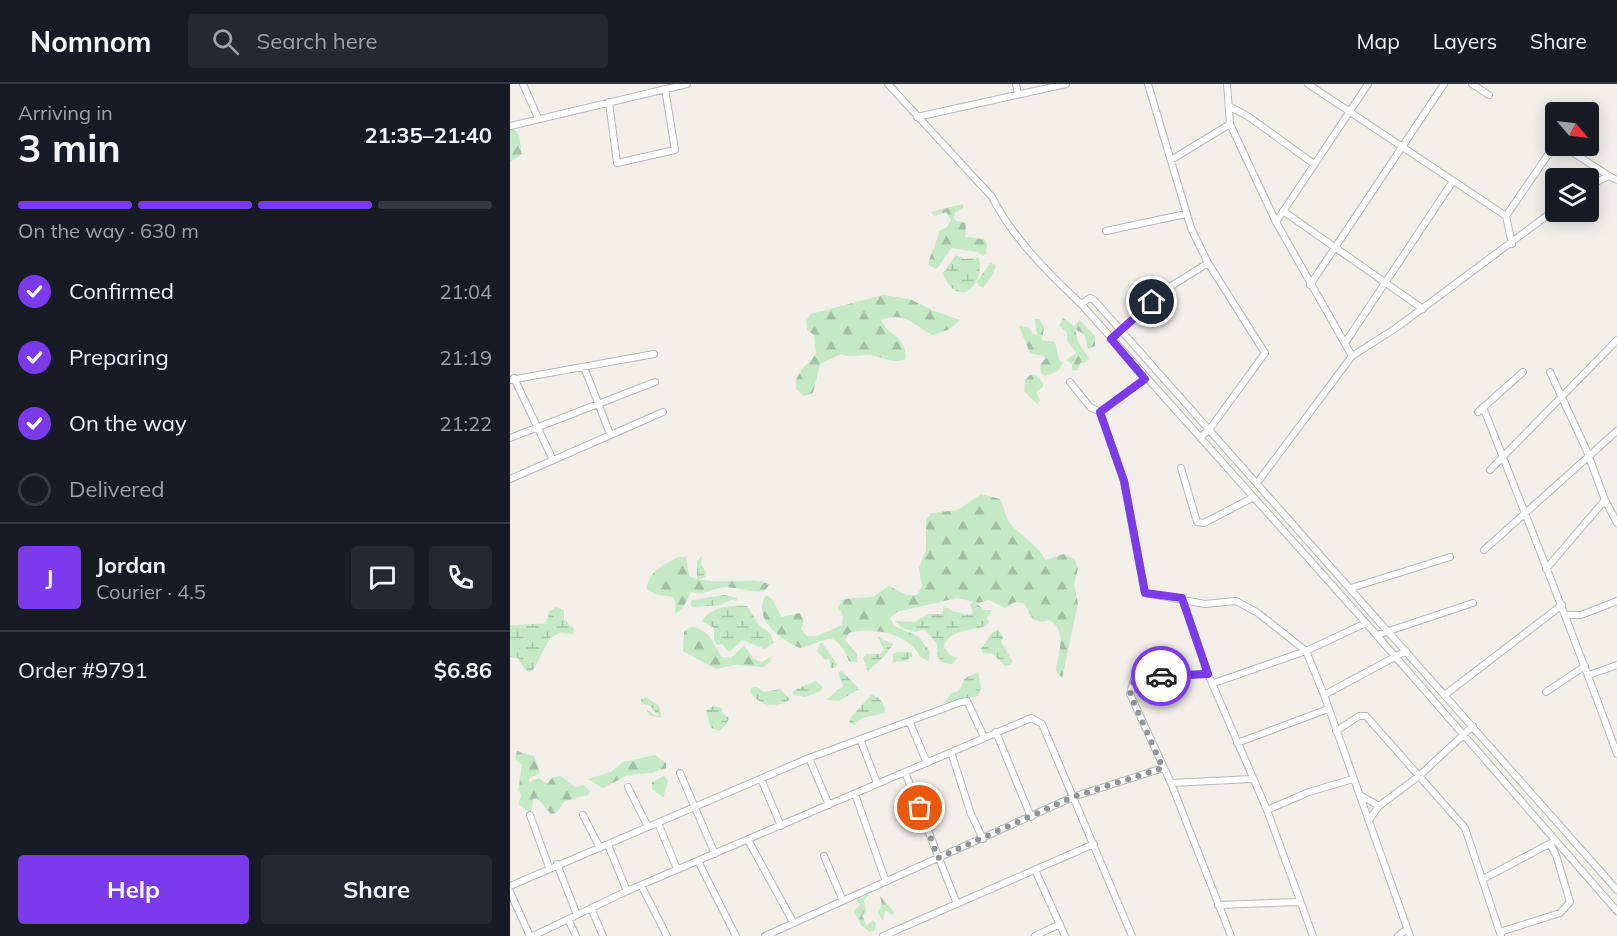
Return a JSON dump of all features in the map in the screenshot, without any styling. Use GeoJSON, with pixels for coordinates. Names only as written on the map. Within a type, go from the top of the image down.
{"type":"FeatureCollection","features":[{"type":"Feature","properties":{"kind":"street"},"geometry":{"type":"LineString","coordinates":[[523,84],[538,118]]}},
{"type":"Feature","properties":{"kind":"street"},"geometry":{"type":"LineString","coordinates":[[510,126],[687,84]]}},
{"type":"Feature","properties":{"kind":"street"},"geometry":{"type":"LineString","coordinates":[[888,84],[992,198],[1002,216],[1054,279],[1101,327],[1145,379],[1200,437],[1252,498],[1377,635],[1552,842],[1617,911]]}},
{"type":"Feature","properties":{"kind":"street"},"geometry":{"type":"LineString","coordinates":[[1016,84],[1018,94]]}},
{"type":"Feature","properties":{"kind":"street"},"geometry":{"type":"LineString","coordinates":[[917,117],[1066,84]]}},
{"type":"Feature","properties":{"kind":"street"},"geometry":{"type":"LineString","coordinates":[[1148,84],[1186,214],[1208,263],[1265,353],[1209,430],[1200,437]]}},
{"type":"Feature","properties":{"kind":"street"},"geometry":{"type":"LineString","coordinates":[[1227,84],[1230,124],[1276,222],[1352,356]]}},
{"type":"Feature","properties":{"kind":"street"},"geometry":{"type":"LineString","coordinates":[[1308,84],[1506,216],[1512,244]]}},
{"type":"Feature","properties":{"kind":"street"},"geometry":{"type":"LineString","coordinates":[[1276,222],[1368,84]]}},
{"type":"Feature","properties":{"kind":"street"},"geometry":{"type":"LineString","coordinates":[[1310,285],[1444,84]]}},
{"type":"Feature","properties":{"kind":"street"},"geometry":{"type":"LineString","coordinates":[[1472,84],[1489,95]]}},
{"type":"Feature","properties":{"kind":"street"},"geometry":{"type":"LineString","coordinates":[[609,102],[616,163],[675,150],[670,87]]}},
{"type":"Feature","properties":{"kind":"street"},"geometry":{"type":"LineString","coordinates":[[1228,106],[1249,117],[1314,164]]}},
{"type":"Feature","properties":{"kind":"street"},"geometry":{"type":"LineString","coordinates":[[1171,160],[1230,124]]}},
{"type":"Feature","properties":{"kind":"street"},"geometry":{"type":"LineString","coordinates":[[1506,216],[1547,156]]}},
{"type":"Feature","properties":{"kind":"street"},"geometry":{"type":"LineString","coordinates":[[1578,156],[1617,180]]}},
{"type":"Feature","properties":{"kind":"street"},"geometry":{"type":"LineString","coordinates":[[1599,181],[1609,176]]}},
{"type":"Feature","properties":{"kind":"street"},"geometry":{"type":"LineString","coordinates":[[1345,343],[1453,181]]}},
{"type":"Feature","properties":{"kind":"street"},"geometry":{"type":"LineString","coordinates":[[1283,211],[1423,309]]}},
{"type":"Feature","properties":{"kind":"street"},"geometry":{"type":"LineString","coordinates":[[1106,231],[1186,214]]}},
{"type":"Feature","properties":{"kind":"street"},"geometry":{"type":"LineString","coordinates":[[1257,483],[1352,356],[1423,309],[1545,218]]}},
{"type":"Feature","properties":{"kind":"street"},"geometry":{"type":"LineString","coordinates":[[1111,339],[1168,288],[1208,263]]}},
{"type":"Feature","properties":{"kind":"street"},"geometry":{"type":"LineString","coordinates":[[1080,304],[1092,298],[1446,694],[1617,890]]}},
{"type":"Feature","properties":{"kind":"street"},"geometry":{"type":"LineString","coordinates":[[1101,327],[1111,319]]}},
{"type":"Feature","properties":{"kind":"street"},"geometry":{"type":"LineString","coordinates":[[1490,470],[1504,459],[1617,340]]}},
{"type":"Feature","properties":{"kind":"street"},"geometry":{"type":"LineString","coordinates":[[553,459],[512,379],[654,354]]}},
{"type":"Feature","properties":{"kind":"street"},"geometry":{"type":"LineString","coordinates":[[584,367],[610,434]]}},
{"type":"Feature","properties":{"kind":"street"},"geometry":{"type":"LineString","coordinates":[[1523,372],[1481,410],[1504,459],[1546,569],[1567,615],[1617,754]]}},
{"type":"Feature","properties":{"kind":"street"},"geometry":{"type":"LineString","coordinates":[[1550,372],[1605,500],[1617,521]]}},
{"type":"Feature","properties":{"kind":"street"},"geometry":{"type":"LineString","coordinates":[[1100,412],[1145,379]]}},
{"type":"Feature","properties":{"kind":"street"},"geometry":{"type":"LineString","coordinates":[[510,438],[655,382]]}},
{"type":"Feature","properties":{"kind":"street"},"geometry":{"type":"LineString","coordinates":[[1070,382],[1090,407],[1100,412],[1124,481],[1145,593],[1205,604],[1236,601],[1258,613],[1305,651],[1324,695],[1409,933],[1398,936]]}},
{"type":"Feature","properties":{"kind":"street"},"geometry":{"type":"LineString","coordinates":[[510,479],[663,412]]}},
{"type":"Feature","properties":{"kind":"street"},"geometry":{"type":"LineString","coordinates":[[1484,550],[1617,431]]}},
{"type":"Feature","properties":{"kind":"street"},"geometry":{"type":"LineString","coordinates":[[1227,469],[1236,460]]}},
{"type":"Feature","properties":{"kind":"street"},"geometry":{"type":"LineString","coordinates":[[1181,468],[1197,522],[1204,523],[1252,498]]}},
{"type":"Feature","properties":{"kind":"street"},"geometry":{"type":"LineString","coordinates":[[1546,569],[1605,500]]}},
{"type":"Feature","properties":{"kind":"street"},"geometry":{"type":"LineString","coordinates":[[1351,588],[1450,558]]}},
{"type":"Feature","properties":{"kind":"street"},"geometry":{"type":"LineString","coordinates":[[1182,598],[1208,674],[1214,683],[1252,779],[1267,810],[1313,936]]}},
{"type":"Feature","properties":{"kind":"street"},"geometry":{"type":"LineString","coordinates":[[1567,615],[1581,615],[1617,601]]}},
{"type":"Feature","properties":{"kind":"street"},"geometry":{"type":"LineString","coordinates":[[1377,635],[1473,603]]}},
{"type":"Feature","properties":{"kind":"street"},"geometry":{"type":"LineString","coordinates":[[1446,694],[1562,605]]}},
{"type":"Feature","properties":{"kind":"street"},"geometry":{"type":"LineString","coordinates":[[1214,683],[1305,651],[1366,623]]}},
{"type":"Feature","properties":{"kind":"street"},"geometry":{"type":"LineString","coordinates":[[1324,695],[1406,651]]}},
{"type":"Feature","properties":{"kind":"street"},"geometry":{"type":"LineString","coordinates":[[1588,675],[1617,664]]}},
{"type":"Feature","properties":{"kind":"street"},"geometry":{"type":"LineString","coordinates":[[1546,692],[1585,666]]}},
{"type":"Feature","properties":{"kind":"street"},"geometry":{"type":"LineString","coordinates":[[1208,674],[1139,677],[1134,680],[1130,694],[1171,783],[1230,936]]}},
{"type":"Feature","properties":{"kind":"street"},"geometry":{"type":"LineString","coordinates":[[510,886],[549,867],[608,845],[809,758],[967,702],[984,737]]}},
{"type":"Feature","properties":{"kind":"street"},"geometry":{"type":"LineString","coordinates":[[1237,743],[1328,708]]}},
{"type":"Feature","properties":{"kind":"street"},"geometry":{"type":"LineString","coordinates":[[1336,731],[1359,716],[1366,716],[1465,828],[1500,934],[1560,913],[1570,902],[1552,842]]}},
{"type":"Feature","properties":{"kind":"street"},"geometry":{"type":"LineString","coordinates":[[510,892],[531,936],[677,869],[927,763],[1025,718],[1030,718],[1042,724],[1132,936]]}},
{"type":"Feature","properties":{"kind":"street"},"geometry":{"type":"LineString","coordinates":[[910,723],[927,763]]}},
{"type":"Feature","properties":{"kind":"street"},"geometry":{"type":"LineString","coordinates":[[1369,820],[1379,806],[1419,776],[1473,726]]}},
{"type":"Feature","properties":{"kind":"street"},"geometry":{"type":"LineString","coordinates":[[1610,734],[1617,731]]}},
{"type":"Feature","properties":{"kind":"street"},"geometry":{"type":"LineString","coordinates":[[996,732],[1031,818]]}},
{"type":"Feature","properties":{"kind":"street"},"geometry":{"type":"LineString","coordinates":[[860,739],[877,783]]}},
{"type":"Feature","properties":{"kind":"street"},"geometry":{"type":"LineString","coordinates":[[951,752],[971,814],[982,839]]}},
{"type":"Feature","properties":{"kind":"street"},"geometry":{"type":"LineString","coordinates":[[809,758],[829,805]]}},
{"type":"Feature","properties":{"kind":"street"},"geometry":{"type":"LineString","coordinates":[[765,936],[1031,818],[1073,797],[1163,768]]}},
{"type":"Feature","properties":{"kind":"street"},"geometry":{"type":"LineString","coordinates":[[905,772],[957,904]]}},
{"type":"Feature","properties":{"kind":"street"},"geometry":{"type":"LineString","coordinates":[[680,773],[715,854]]}},
{"type":"Feature","properties":{"kind":"street"},"geometry":{"type":"LineString","coordinates":[[761,779],[781,826]]}},
{"type":"Feature","properties":{"kind":"street"},"geometry":{"type":"LineString","coordinates":[[1171,783],[1252,779]]}},
{"type":"Feature","properties":{"kind":"street"},"geometry":{"type":"LineString","coordinates":[[1267,810],[1309,792],[1353,779]]}},
{"type":"Feature","properties":{"kind":"street"},"geometry":{"type":"LineString","coordinates":[[628,787],[648,827]]}},
{"type":"Feature","properties":{"kind":"street"},"geometry":{"type":"LineString","coordinates":[[855,794],[886,882]]}},
{"type":"Feature","properties":{"kind":"street"},"geometry":{"type":"LineString","coordinates":[[1360,795],[1379,806]]}},
{"type":"Feature","properties":{"kind":"street"},"geometry":{"type":"LineString","coordinates":[[530,815],[549,867]]}},
{"type":"Feature","properties":{"kind":"street"},"geometry":{"type":"LineString","coordinates":[[583,815],[600,848]]}},
{"type":"Feature","properties":{"kind":"street"},"geometry":{"type":"LineString","coordinates":[[658,823],[677,869]]}},
{"type":"Feature","properties":{"kind":"street"},"geometry":{"type":"LineString","coordinates":[[748,840],[793,922]]}},
{"type":"Feature","properties":{"kind":"street"},"geometry":{"type":"LineString","coordinates":[[1483,879],[1552,842]]}},
{"type":"Feature","properties":{"kind":"street"},"geometry":{"type":"LineString","coordinates":[[882,936],[1094,844]]}},
{"type":"Feature","properties":{"kind":"street"},"geometry":{"type":"LineString","coordinates":[[608,845],[627,891]]}},
{"type":"Feature","properties":{"kind":"street"},"geometry":{"type":"LineString","coordinates":[[824,856],[843,901]]}},
{"type":"Feature","properties":{"kind":"street"},"geometry":{"type":"LineString","coordinates":[[698,861],[736,936]]}},
{"type":"Feature","properties":{"kind":"street"},"geometry":{"type":"LineString","coordinates":[[557,864],[577,915]]}},
{"type":"Feature","properties":{"kind":"street"},"geometry":{"type":"LineString","coordinates":[[1035,870],[1065,936]]}},
{"type":"Feature","properties":{"kind":"street"},"geometry":{"type":"LineString","coordinates":[[641,885],[667,936]]}},
{"type":"Feature","properties":{"kind":"street"},"geometry":{"type":"LineString","coordinates":[[1218,905],[1299,902]]}},
{"type":"Feature","properties":{"kind":"street"},"geometry":{"type":"LineString","coordinates":[[591,908],[603,936]]}},
{"type":"Feature","properties":{"kind":"street"},"geometry":{"type":"LineString","coordinates":[[568,919],[576,936]]}},
{"type":"Feature","properties":{"kind":"street"},"geometry":{"type":"LineString","coordinates":[[1035,936],[1060,924]]}},
{"type":"Feature","properties":{"kind":"green space"},"geometry":{"type":"Polygon","coordinates":[[[513,128],[519,135],[522,154],[510,162],[510,129],[513,128]]]}},
{"type":"Feature","properties":{"kind":"green space"},"geometry":{"type":"Polygon","coordinates":[[[963,204],[963,208],[955,213],[954,218],[956,221],[966,223],[965,237],[984,239],[987,243],[986,254],[983,256],[978,252],[951,248],[937,269],[928,265],[939,231],[947,227],[951,220],[946,212],[934,216],[931,212],[963,204]]]}},
{"type":"Feature","properties":{"kind":"green space"},"geometry":{"type":"Polygon","coordinates":[[[956,255],[964,259],[978,258],[980,262],[978,277],[970,290],[966,292],[957,291],[951,287],[943,273],[956,255]]]}},
{"type":"Feature","properties":{"kind":"green space"},"geometry":{"type":"Polygon","coordinates":[[[990,263],[996,265],[993,274],[983,288],[977,282],[990,263]]]}},
{"type":"Feature","properties":{"kind":"green space"},"geometry":{"type":"Polygon","coordinates":[[[883,295],[910,299],[960,320],[950,329],[932,335],[903,318],[881,320],[884,326],[903,344],[906,359],[891,361],[869,355],[841,354],[820,364],[813,393],[804,396],[796,389],[796,383],[799,373],[816,353],[814,335],[807,330],[806,321],[811,314],[883,295]]]}},
{"type":"Feature","properties":{"kind":"green space"},"geometry":{"type":"Polygon","coordinates":[[[1063,318],[1074,326],[1080,320],[1095,336],[1095,346],[1088,349],[1085,335],[1075,329],[1078,342],[1089,358],[1085,363],[1081,362],[1077,371],[1072,370],[1072,364],[1066,360],[1076,353],[1067,340],[1067,333],[1059,325],[1063,318]]]}},
{"type":"Feature","properties":{"kind":"green space"},"geometry":{"type":"Polygon","coordinates":[[[1035,319],[1039,319],[1044,327],[1042,340],[1055,342],[1059,360],[1063,363],[1058,371],[1045,376],[1041,373],[1040,365],[1047,357],[1030,353],[1019,326],[1028,327],[1033,334],[1037,335],[1035,319]]]}},
{"type":"Feature","properties":{"kind":"green space"},"geometry":{"type":"Polygon","coordinates":[[[1030,375],[1037,376],[1043,383],[1043,387],[1036,392],[1040,400],[1037,404],[1024,391],[1025,380],[1030,375]]]}},
{"type":"Feature","properties":{"kind":"green space"},"geometry":{"type":"Polygon","coordinates":[[[981,494],[1000,499],[1009,522],[1038,549],[1045,560],[1064,554],[1074,559],[1078,568],[1074,586],[1078,603],[1062,678],[1056,671],[1060,637],[1056,625],[1050,620],[1042,622],[1033,619],[1024,603],[1015,602],[1005,608],[989,600],[979,603],[957,598],[897,612],[890,618],[894,626],[919,637],[930,652],[929,661],[920,657],[915,649],[899,637],[879,631],[858,631],[849,633],[845,640],[857,654],[857,663],[849,661],[839,643],[834,640],[824,640],[800,648],[777,634],[765,620],[762,604],[766,595],[773,600],[781,617],[800,613],[804,622],[801,629],[807,636],[817,636],[842,625],[843,615],[838,607],[843,599],[873,597],[889,586],[907,595],[917,595],[922,587],[919,568],[926,550],[926,521],[931,513],[958,510],[981,494]]]}},
{"type":"Feature","properties":{"kind":"green space"},"geometry":{"type":"Polygon","coordinates":[[[702,555],[701,564],[706,577],[697,580],[697,562],[702,555]]]}},
{"type":"Feature","properties":{"kind":"green space"},"geometry":{"type":"Polygon","coordinates":[[[678,557],[686,557],[689,576],[699,579],[770,584],[764,591],[725,587],[703,593],[691,592],[683,608],[675,614],[676,605],[673,597],[655,594],[647,589],[654,573],[678,557]]]}},
{"type":"Feature","properties":{"kind":"green space"},"geometry":{"type":"Polygon","coordinates":[[[724,595],[737,598],[736,601],[693,607],[690,604],[692,600],[724,595]]]}},
{"type":"Feature","properties":{"kind":"green space"},"geometry":{"type":"Polygon","coordinates":[[[974,602],[985,610],[992,610],[987,618],[989,622],[986,626],[955,634],[946,641],[944,647],[950,655],[958,658],[951,664],[939,660],[936,642],[924,629],[916,632],[902,628],[895,621],[915,622],[928,614],[942,614],[944,605],[952,611],[969,615],[973,613],[970,604],[974,602]]]}},
{"type":"Feature","properties":{"kind":"green space"},"geometry":{"type":"Polygon","coordinates":[[[728,606],[747,606],[759,625],[770,633],[774,642],[765,649],[742,640],[728,651],[722,644],[717,645],[714,641],[714,628],[702,621],[716,609],[728,606]]]}},
{"type":"Feature","properties":{"kind":"green space"},"geometry":{"type":"Polygon","coordinates":[[[556,607],[564,610],[564,619],[574,629],[573,634],[559,633],[550,638],[533,670],[529,672],[525,670],[518,658],[510,657],[510,625],[543,624],[547,621],[549,612],[556,607]]]}},
{"type":"Feature","properties":{"kind":"green space"},"geometry":{"type":"Polygon","coordinates":[[[691,627],[707,634],[722,657],[731,658],[744,645],[754,659],[762,662],[770,657],[771,661],[764,667],[735,665],[716,669],[683,651],[684,632],[691,627]]]}},
{"type":"Feature","properties":{"kind":"green space"},"geometry":{"type":"Polygon","coordinates":[[[998,629],[1003,637],[1001,642],[1013,662],[1010,665],[1005,666],[993,654],[983,653],[981,649],[991,634],[998,629]]]}},
{"type":"Feature","properties":{"kind":"green space"},"geometry":{"type":"Polygon","coordinates":[[[878,637],[893,644],[868,672],[863,658],[866,654],[880,654],[884,650],[878,637]]]}},
{"type":"Feature","properties":{"kind":"green space"},"geometry":{"type":"Polygon","coordinates":[[[821,642],[837,664],[835,668],[831,668],[829,659],[825,660],[817,651],[821,642]]]}},
{"type":"Feature","properties":{"kind":"green space"},"geometry":{"type":"Polygon","coordinates":[[[911,652],[913,655],[906,661],[893,662],[893,654],[911,652]]]}},
{"type":"Feature","properties":{"kind":"green space"},"geometry":{"type":"Polygon","coordinates":[[[842,671],[859,689],[839,701],[826,700],[843,686],[838,673],[842,671]]]}},
{"type":"Feature","properties":{"kind":"green space"},"geometry":{"type":"Polygon","coordinates":[[[978,672],[981,688],[978,696],[943,704],[951,693],[959,691],[965,678],[978,672]]]}},
{"type":"Feature","properties":{"kind":"green space"},"geometry":{"type":"Polygon","coordinates":[[[816,681],[823,687],[821,691],[805,697],[792,694],[794,690],[816,681]]]}},
{"type":"Feature","properties":{"kind":"green space"},"geometry":{"type":"Polygon","coordinates":[[[756,687],[764,692],[781,689],[790,700],[768,705],[759,701],[750,692],[751,688],[756,687]]]}},
{"type":"Feature","properties":{"kind":"green space"},"geometry":{"type":"Polygon","coordinates":[[[871,695],[882,701],[884,713],[862,718],[854,725],[849,723],[851,717],[871,695]]]}},
{"type":"Feature","properties":{"kind":"green space"},"geometry":{"type":"Polygon","coordinates":[[[646,697],[659,706],[662,718],[649,715],[647,710],[656,716],[659,714],[656,714],[650,706],[641,703],[641,699],[646,697]]]}},
{"type":"Feature","properties":{"kind":"green space"},"geometry":{"type":"Polygon","coordinates":[[[714,706],[722,708],[722,713],[729,718],[726,725],[719,731],[711,728],[706,710],[714,706]]]}},
{"type":"Feature","properties":{"kind":"green space"},"geometry":{"type":"Polygon","coordinates":[[[517,751],[534,756],[540,773],[528,779],[530,782],[539,778],[547,784],[553,777],[561,776],[575,787],[583,785],[590,791],[588,795],[565,801],[556,813],[551,814],[537,798],[533,799],[531,814],[519,804],[521,794],[518,791],[522,765],[515,759],[517,751]]]}},
{"type":"Feature","properties":{"kind":"green space"},"geometry":{"type":"Polygon","coordinates":[[[655,755],[666,763],[666,768],[651,773],[628,775],[603,788],[588,779],[611,772],[623,762],[655,755]]]}},
{"type":"Feature","properties":{"kind":"green space"},"geometry":{"type":"Polygon","coordinates":[[[664,776],[668,781],[663,797],[652,789],[652,782],[664,776]]]}},
{"type":"Feature","properties":{"kind":"green space"},"geometry":{"type":"Polygon","coordinates":[[[870,892],[864,901],[866,910],[862,916],[867,926],[873,920],[876,923],[875,930],[870,932],[861,925],[854,911],[860,905],[857,901],[858,897],[863,898],[863,894],[870,892]]]}},
{"type":"Feature","properties":{"kind":"green space"},"geometry":{"type":"Polygon","coordinates":[[[880,896],[895,913],[892,915],[885,910],[883,921],[878,913],[882,905],[880,896]]]}},
{"type":"Feature","properties":{"kind":"way so far"},"geometry":{"type":"LineString","coordinates":[[920,808],[938,858],[1031,818],[1073,797],[1146,771],[1163,768],[1130,694],[1134,680],[1139,677],[1161,676]]}},
{"type":"Feature","properties":{"kind":"route"},"geometry":{"type":"LineString","coordinates":[[1152,302],[1111,339],[1145,379],[1100,412],[1124,481],[1145,593],[1149,596],[1182,598],[1208,674],[1161,676]]}}]}
